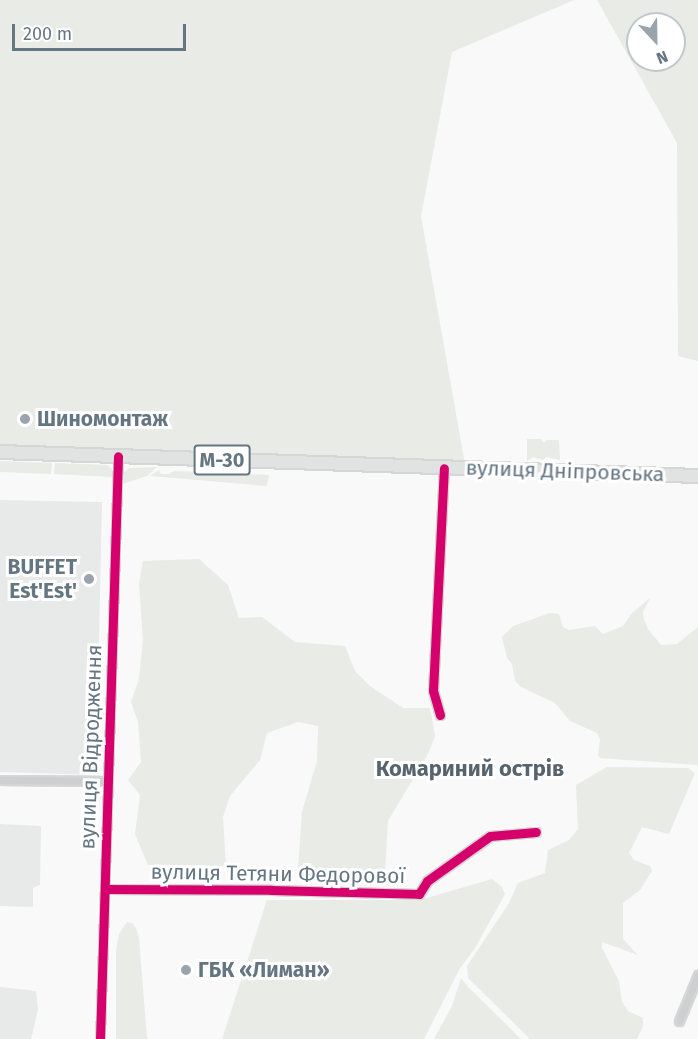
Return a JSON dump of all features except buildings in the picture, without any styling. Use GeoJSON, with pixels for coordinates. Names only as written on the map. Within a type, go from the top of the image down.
{"type":"FeatureCollection","features":[{"type":"Feature","properties":{"kind":"highway","name":"вулиця Дніпровська"},"geometry":{"type":"LineString","coordinates":[[0,452],[698,476]]}},
{"type":"Feature","properties":{"kind":"street","name":"вулиця Відродження"},"geometry":{"type":"LineString","coordinates":[[100,1039],[118,456]]}},
{"type":"Feature","properties":{"kind":"street"},"geometry":{"type":"LineString","coordinates":[[440,715],[433,691],[444,468]]}},
{"type":"Feature","properties":{"kind":"street"},"geometry":{"type":"LineString","coordinates":[[0,780],[108,781]]}},
{"type":"Feature","properties":{"kind":"street","name":"вулиця Тетяни Федорової"},"geometry":{"type":"LineString","coordinates":[[105,889],[419,894],[427,881],[490,836],[536,832]]}},
{"type":"Feature","properties":{"kind":"street"},"geometry":{"type":"LineString","coordinates":[[679,1021],[698,975]]}},
{"type":"Feature","properties":{"kind":"shaded area"},"geometry":{"type":"Polygon","coordinates":[[[0,0],[574,0],[452,52],[421,216],[466,470],[0,454],[0,0]]]}},
{"type":"Feature","properties":{"kind":"shaded area"},"geometry":{"type":"Polygon","coordinates":[[[597,0],[698,0],[698,361],[678,356],[677,143],[637,72],[686,72],[686,12],[626,12],[626,52],[597,0]]]}},
{"type":"Feature","properties":{"kind":"shaded area"},"geometry":{"type":"Polygon","coordinates":[[[527,439],[541,439],[544,443],[546,440],[559,440],[560,460],[547,457],[543,460],[533,457],[527,461],[527,439]]]}},
{"type":"Feature","properties":{"kind":"shaded area"},"geometry":{"type":"Polygon","coordinates":[[[0,461],[52,463],[51,474],[0,472],[0,461]]]}},
{"type":"Feature","properties":{"kind":"shaded area"},"geometry":{"type":"Polygon","coordinates":[[[55,463],[107,465],[112,469],[112,477],[54,474],[55,463]]]}},
{"type":"Feature","properties":{"kind":"shaded area"},"geometry":{"type":"Polygon","coordinates":[[[157,467],[147,476],[119,485],[124,472],[129,468],[157,467]]]}},
{"type":"Feature","properties":{"kind":"shaded area"},"geometry":{"type":"Polygon","coordinates":[[[159,470],[161,474],[174,471],[269,475],[267,486],[150,476],[159,470]]]}},
{"type":"Feature","properties":{"kind":"shaded area"},"geometry":{"type":"Polygon","coordinates":[[[0,500],[102,502],[96,775],[0,772],[0,500]]]}},
{"type":"Feature","properties":{"kind":"shaded area"},"geometry":{"type":"Polygon","coordinates":[[[199,559],[228,585],[239,618],[262,617],[295,642],[345,646],[355,671],[370,686],[403,708],[430,708],[435,736],[429,752],[388,821],[385,872],[298,869],[302,812],[317,761],[318,726],[298,722],[267,733],[260,760],[230,796],[223,817],[226,866],[148,865],[135,834],[140,795],[128,780],[141,762],[138,722],[131,702],[139,679],[143,640],[139,584],[143,561],[199,559]]]}},
{"type":"Feature","properties":{"kind":"shaded area"},"geometry":{"type":"Polygon","coordinates":[[[650,598],[643,612],[644,619],[648,629],[661,645],[677,644],[698,627],[698,765],[600,758],[598,755],[600,739],[597,733],[570,721],[555,703],[521,687],[515,681],[512,664],[507,658],[502,637],[513,626],[550,613],[559,614],[563,627],[569,630],[595,626],[603,634],[623,626],[631,614],[650,598]]]}},
{"type":"Feature","properties":{"kind":"shaded area"},"geometry":{"type":"Polygon","coordinates":[[[607,767],[688,768],[695,773],[669,834],[642,827],[629,853],[634,860],[650,866],[652,871],[640,890],[623,903],[623,939],[638,955],[602,942],[602,948],[619,981],[622,1002],[628,1011],[643,1018],[643,1026],[637,1039],[530,1039],[468,978],[467,966],[509,903],[518,883],[545,873],[548,850],[569,840],[578,829],[576,785],[607,767]]]}},
{"type":"Feature","properties":{"kind":"shaded area"},"geometry":{"type":"Polygon","coordinates":[[[0,824],[41,826],[40,885],[33,888],[33,907],[0,906],[0,824]]]}},
{"type":"Feature","properties":{"kind":"shaded area"},"geometry":{"type":"Polygon","coordinates":[[[492,879],[502,887],[505,894],[475,948],[459,970],[424,1039],[222,1039],[267,900],[420,900],[492,879]]]}},
{"type":"Feature","properties":{"kind":"shaded area"},"geometry":{"type":"Polygon","coordinates":[[[127,922],[132,923],[136,928],[139,938],[147,1039],[116,1039],[116,951],[119,934],[127,922]]]}},
{"type":"Feature","properties":{"kind":"shaded area"},"geometry":{"type":"Polygon","coordinates":[[[461,978],[521,1039],[434,1039],[452,1006],[461,978]]]}},
{"type":"Feature","properties":{"kind":"shaded area"},"geometry":{"type":"Polygon","coordinates":[[[0,987],[36,991],[38,1010],[31,1039],[0,1039],[0,987]]]}},
{"type":"Feature","properties":{"kind":"cycle path"},"geometry":{"type":"LineString","coordinates":[[100,1039],[118,456]]}},
{"type":"Feature","properties":{"kind":"cycle path"},"geometry":{"type":"LineString","coordinates":[[440,715],[433,691],[444,468]]}},
{"type":"Feature","properties":{"kind":"cycle path"},"geometry":{"type":"LineString","coordinates":[[105,889],[419,894],[427,881],[490,836],[536,832]]}},
{"type":"Feature","properties":{"kind":"place","name":"Шиномонтаж"},"geometry":{"type":"Point","coordinates":[25,419]}},
{"type":"Feature","properties":{"kind":"place","name":"BUFFET Est'Est'"},"geometry":{"type":"Point","coordinates":[89,579]}},
{"type":"Feature","properties":{"kind":"place","name":"ГБК «Лиман»"},"geometry":{"type":"Point","coordinates":[186,970]}},
{"type":"Feature","properties":{"kind":"district","name":"Комариний острів"},"geometry":{"type":"Point","coordinates":[470,769]}}]}
